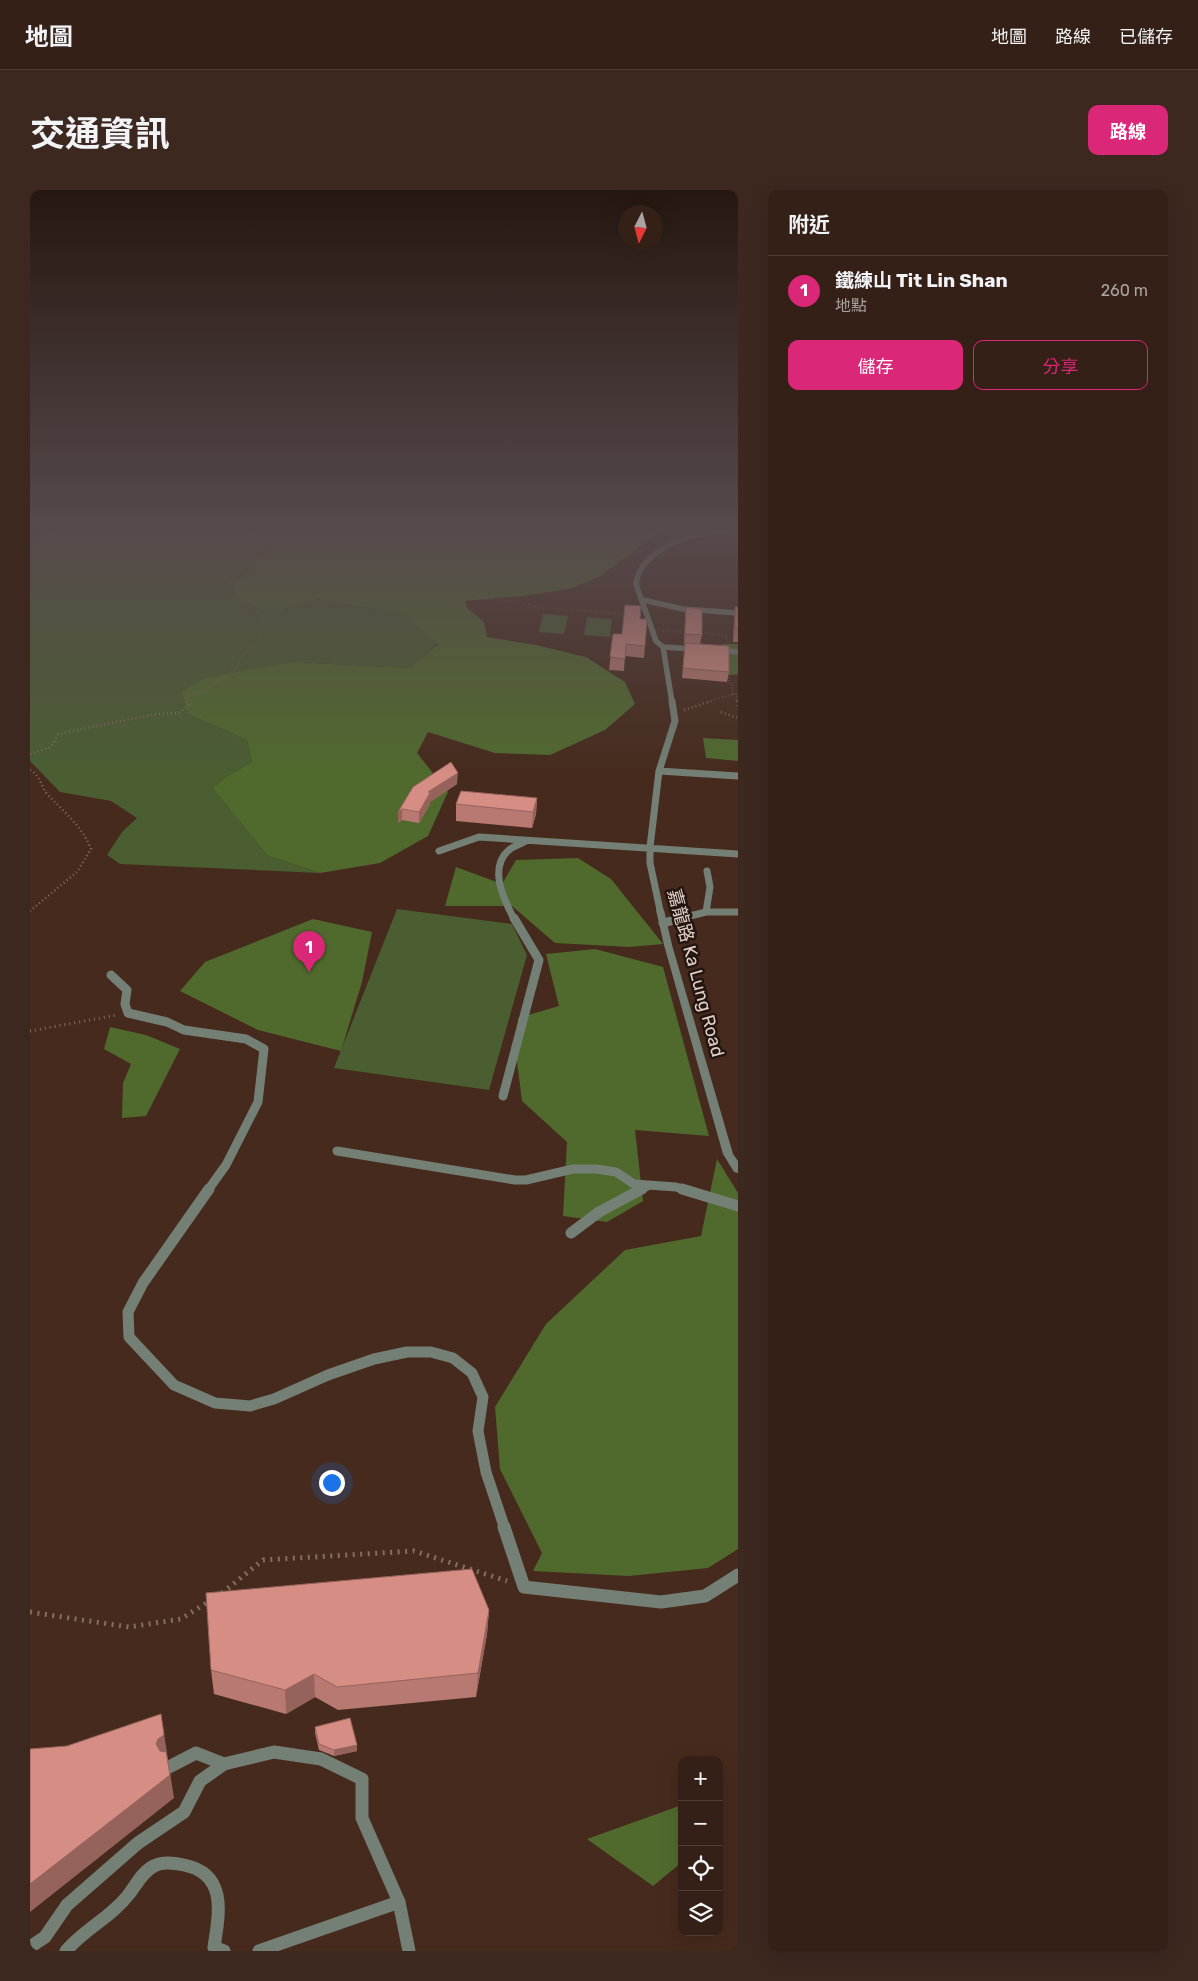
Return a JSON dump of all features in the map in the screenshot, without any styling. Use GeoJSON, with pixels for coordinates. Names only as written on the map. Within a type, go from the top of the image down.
{"type":"FeatureCollection","features":[{"type":"Feature","properties":{"kind":"street","name":"嘉龍路 Ka Lung Road"},"geometry":{"type":"LineString","coordinates":[[660,910],[728,1154],[738,1169]]}},
{"type":"Feature","properties":{"kind":"lane"},"geometry":{"type":"LineString","coordinates":[[646,610],[656,642],[663,646],[704,649]]}},
{"type":"Feature","properties":{"kind":"lane"},"geometry":{"type":"LineString","coordinates":[[699,610],[738,613]]}},
{"type":"Feature","properties":{"kind":"lane","name":"嘉龍路 Ka Lung Road"},"geometry":{"type":"LineString","coordinates":[[660,910],[650,863],[650,847],[659,771],[675,721],[663,646]]}},
{"type":"Feature","properties":{"kind":"lane"},"geometry":{"type":"LineString","coordinates":[[712,650],[733,651]]}},
{"type":"Feature","properties":{"kind":"lane"},"geometry":{"type":"LineString","coordinates":[[659,771],[738,776]]}},
{"type":"Feature","properties":{"kind":"lane"},"geometry":{"type":"LineString","coordinates":[[439,850],[479,836],[738,854]]}},
{"type":"Feature","properties":{"kind":"lane"},"geometry":{"type":"LineString","coordinates":[[502,1096],[539,960],[502,897],[497,871],[501,858],[508,850],[528,840]]}},
{"type":"Feature","properties":{"kind":"lane"},"geometry":{"type":"LineString","coordinates":[[706,871],[710,879],[711,894],[706,912]]}},
{"type":"Feature","properties":{"kind":"lane"},"geometry":{"type":"LineString","coordinates":[[663,924],[706,912],[738,912]]}},
{"type":"Feature","properties":{"kind":"lane"},"geometry":{"type":"LineString","coordinates":[[111,975],[127,990],[125,1004],[128,1013],[167,1022],[184,1030],[246,1038],[264,1049],[258,1102],[226,1165],[143,1283],[128,1312],[129,1337],[174,1385],[215,1403],[250,1406],[274,1399],[328,1375],[374,1359],[407,1352],[431,1352],[452,1358],[472,1373],[482,1397],[478,1430],[486,1472],[524,1587],[661,1602],[705,1596],[738,1575]]}},
{"type":"Feature","properties":{"kind":"lane"},"geometry":{"type":"LineString","coordinates":[[337,1151],[515,1180],[526,1180],[573,1169],[596,1169],[616,1172],[634,1184],[676,1187],[738,1206]]}},
{"type":"Feature","properties":{"kind":"lane"},"geometry":{"type":"LineString","coordinates":[[571,1233],[578,1226],[615,1202],[650,1185]]}},
{"type":"Feature","properties":{"kind":"lane"},"geometry":{"type":"LineString","coordinates":[[30,1947],[45,1937],[67,1905],[138,1842],[184,1812],[200,1781],[224,1764],[274,1752],[321,1759],[362,1779],[362,1818],[399,1902],[409,1951]]}},
{"type":"Feature","properties":{"kind":"lane"},"geometry":{"type":"LineString","coordinates":[[169,1767],[196,1753],[224,1764]]}},
{"type":"Feature","properties":{"kind":"lane"},"geometry":{"type":"LineString","coordinates":[[66,1951],[97,1921],[124,1901],[151,1866],[171,1862],[196,1867],[213,1881],[219,1899],[214,1947],[224,1951]]}},
{"type":"Feature","properties":{"kind":"lane"},"geometry":{"type":"LineString","coordinates":[[259,1951],[399,1902]]}},
{"type":"Feature","properties":{"kind":"path"},"geometry":{"type":"LineString","coordinates":[[30,754],[51,747],[58,734],[75,729],[92,728],[156,714],[179,713],[189,705],[186,700],[188,695],[202,692],[236,669],[243,654],[257,646],[261,638],[260,630],[264,624],[264,616],[254,610]]}},
{"type":"Feature","properties":{"kind":"path"},"geometry":{"type":"LineString","coordinates":[[572,610],[648,615]]}},
{"type":"Feature","properties":{"kind":"path"},"geometry":{"type":"LineString","coordinates":[[612,613],[612,618]]}},
{"type":"Feature","properties":{"kind":"path"},"geometry":{"type":"LineString","coordinates":[[652,630],[726,635],[733,651],[729,656],[729,682],[736,694],[738,706]]}},
{"type":"Feature","properties":{"kind":"path"},"geometry":{"type":"LineString","coordinates":[[674,709],[688,710],[736,694]]}},
{"type":"Feature","properties":{"kind":"path"},"geometry":{"type":"LineString","coordinates":[[721,712],[738,718]]}},
{"type":"Feature","properties":{"kind":"path"},"geometry":{"type":"LineString","coordinates":[[30,770],[37,774],[46,793],[70,815],[86,836],[92,849],[77,872],[30,911]]}},
{"type":"Feature","properties":{"kind":"path"},"geometry":{"type":"LineString","coordinates":[[30,1031],[128,1013]]}},
{"type":"Feature","properties":{"kind":"path"},"geometry":{"type":"LineString","coordinates":[[30,1612],[129,1628],[181,1619],[221,1594],[263,1560],[414,1551],[524,1587]]}},
{"type":"Feature","properties":{"kind":"green space"},"geometry":{"type":"Polygon","coordinates":[[[30,610],[378,610],[405,615],[438,643],[409,668],[294,662],[188,714],[247,740],[252,762],[227,776],[212,788],[268,856],[320,873],[120,864],[107,855],[122,832],[137,818],[111,801],[60,792],[30,761],[30,610]]]}},
{"type":"Feature","properties":{"kind":"green space"},"geometry":{"type":"Polygon","coordinates":[[[378,610],[469,610],[484,622],[487,637],[536,645],[586,657],[625,682],[635,704],[605,730],[550,755],[495,753],[428,732],[417,753],[448,792],[428,836],[380,863],[320,873],[268,856],[212,788],[227,776],[252,762],[247,740],[188,714],[182,692],[205,678],[294,662],[409,668],[438,644],[405,615],[378,610]]]}},
{"type":"Feature","properties":{"kind":"green space"},"geometry":{"type":"Polygon","coordinates":[[[543,614],[568,616],[564,634],[539,632],[543,614]]]}},
{"type":"Feature","properties":{"kind":"green space"},"geometry":{"type":"Polygon","coordinates":[[[587,617],[612,619],[610,637],[584,635],[587,617]]]}},
{"type":"Feature","properties":{"kind":"green space"},"geometry":{"type":"Polygon","coordinates":[[[722,644],[738,644],[738,674],[695,672],[722,644]]]}},
{"type":"Feature","properties":{"kind":"green space"},"geometry":{"type":"Polygon","coordinates":[[[703,738],[738,740],[738,761],[706,758],[703,738]]]}},
{"type":"Feature","properties":{"kind":"green space"},"geometry":{"type":"Polygon","coordinates":[[[578,858],[611,879],[663,944],[629,947],[555,943],[512,906],[445,906],[456,867],[502,884],[516,860],[578,858]]]}},
{"type":"Feature","properties":{"kind":"green space"},"geometry":{"type":"Polygon","coordinates":[[[397,909],[512,924],[527,955],[489,1090],[334,1068],[397,909]]]}},
{"type":"Feature","properties":{"kind":"green space"},"geometry":{"type":"Polygon","coordinates":[[[313,919],[372,932],[362,982],[341,1051],[258,1030],[180,991],[205,962],[313,919]]]}},
{"type":"Feature","properties":{"kind":"green space"},"geometry":{"type":"Polygon","coordinates":[[[595,949],[663,967],[709,1136],[635,1130],[643,1201],[607,1222],[563,1216],[567,1142],[522,1101],[517,1062],[518,1018],[559,1006],[546,954],[595,949]]]}},
{"type":"Feature","properties":{"kind":"green space"},"geometry":{"type":"Polygon","coordinates":[[[110,1027],[146,1035],[180,1049],[146,1116],[122,1118],[123,1083],[131,1064],[104,1049],[110,1027]]]}},
{"type":"Feature","properties":{"kind":"green space"},"geometry":{"type":"Polygon","coordinates":[[[717,1159],[738,1193],[738,1549],[708,1568],[629,1576],[533,1571],[542,1553],[500,1469],[495,1407],[546,1324],[625,1250],[701,1236],[717,1159]]]}},
{"type":"Feature","properties":{"kind":"green space"},"geometry":{"type":"Polygon","coordinates":[[[678,1806],[678,1865],[653,1886],[587,1839],[678,1806]]]}},
{"type":"Feature","properties":{"kind":"building"},"geometry":{"type":"Polygon","coordinates":[[[624,610],[641,610],[640,619],[647,619],[645,646],[626,644],[625,659],[610,657],[613,634],[622,634],[624,610]]]}},
{"type":"Feature","properties":{"kind":"building"},"geometry":{"type":"Polygon","coordinates":[[[686,610],[702,610],[702,635],[685,634],[686,610]]]}},
{"type":"Feature","properties":{"kind":"building"},"geometry":{"type":"Polygon","coordinates":[[[735,610],[738,610],[738,629],[735,629],[735,610]]]}},
{"type":"Feature","properties":{"kind":"building"},"geometry":{"type":"Polygon","coordinates":[[[685,643],[729,646],[729,672],[683,668],[685,643]]]}},
{"type":"Feature","properties":{"kind":"building"},"geometry":{"type":"Polygon","coordinates":[[[451,762],[458,773],[428,792],[430,793],[419,812],[402,809],[398,812],[413,787],[451,762]]]}},
{"type":"Feature","properties":{"kind":"building"},"geometry":{"type":"Polygon","coordinates":[[[461,791],[537,798],[533,812],[456,804],[461,791]]]}},
{"type":"Feature","properties":{"kind":"building"},"geometry":{"type":"Polygon","coordinates":[[[472,1569],[489,1610],[478,1673],[337,1687],[314,1674],[285,1690],[211,1670],[206,1593],[472,1569]]]}},
{"type":"Feature","properties":{"kind":"building"},"geometry":{"type":"Polygon","coordinates":[[[161,1714],[164,1735],[158,1739],[156,1744],[160,1751],[166,1752],[170,1775],[30,1884],[30,1749],[67,1746],[161,1714]]]}},
{"type":"Feature","properties":{"kind":"building"},"geometry":{"type":"Polygon","coordinates":[[[350,1718],[357,1745],[334,1750],[319,1744],[315,1727],[350,1718]]]}},
{"type":"Feature","properties":{"kind":"place","name":"鐵練山 Tit Lin Shan"},"geometry":{"type":"Point","coordinates":[309,972]}}]}
